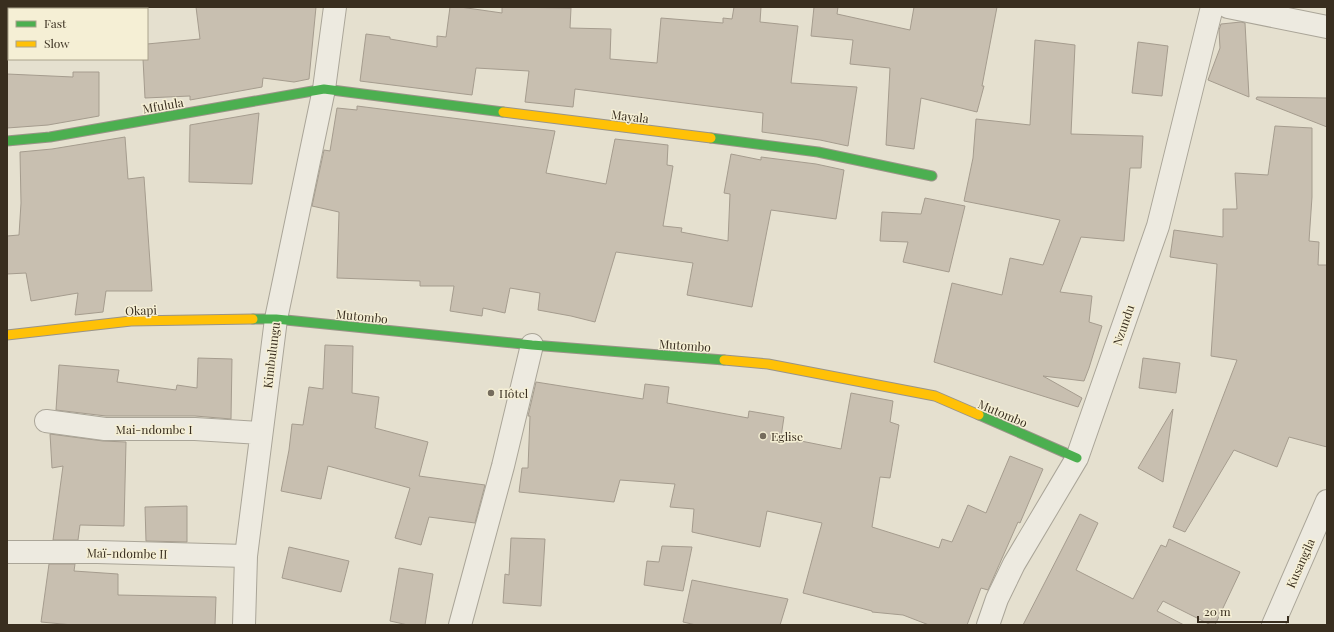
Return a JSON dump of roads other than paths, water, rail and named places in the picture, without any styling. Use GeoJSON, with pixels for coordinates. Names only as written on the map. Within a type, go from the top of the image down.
{"type":"FeatureCollection","features":[{"type":"Feature","properties":{"kind":"street","name":"Kimbulungu"},"geometry":{"type":"LineString","coordinates":[[244,625],[246,556],[276,319],[324,89],[335,7]]}},
{"type":"Feature","properties":{"kind":"street","name":"Nzundu"},"geometry":{"type":"LineString","coordinates":[[988,625],[997,599],[1014,564],[1077,458],[1158,226],[1212,7]]}},
{"type":"Feature","properties":{"kind":"street"},"geometry":{"type":"LineString","coordinates":[[1228,7],[1327,27]]}},
{"type":"Feature","properties":{"kind":"street","name":"Mfulula"},"geometry":{"type":"LineString","coordinates":[[7,141],[50,137],[324,89]]}},
{"type":"Feature","properties":{"kind":"street","name":"Mayala"},"geometry":{"type":"LineString","coordinates":[[324,89],[818,152],[932,176]]}},
{"type":"Feature","properties":{"kind":"street","name":"Mutombo"},"geometry":{"type":"LineString","coordinates":[[276,319],[532,345],[768,364],[935,396],[1077,458]]}},
{"type":"Feature","properties":{"kind":"street","name":"Okapi"},"geometry":{"type":"LineString","coordinates":[[7,335],[131,321],[276,319]]}},
{"type":"Feature","properties":{"kind":"street"},"geometry":{"type":"LineString","coordinates":[[460,625],[503,466],[532,345]]}},
{"type":"Feature","properties":{"kind":"street","name":"Mai-ndombe I"},"geometry":{"type":"LineString","coordinates":[[46,421],[105,429],[195,429],[261,434]]}},
{"type":"Feature","properties":{"kind":"street","name":"Kusangila"},"geometry":{"type":"LineString","coordinates":[[1273,625],[1327,501]]}},
{"type":"Feature","properties":{"kind":"street","name":"Maï-ndombe II"},"geometry":{"type":"LineString","coordinates":[[7,552],[97,552],[246,556]]}},
{"type":"Feature","properties":{"kind":"place","name":"Hôtel"},"geometry":{"type":"Point","coordinates":[491,393]}},
{"type":"Feature","properties":{"kind":"place","name":"Eglise"},"geometry":{"type":"Point","coordinates":[763,436]}}]}
